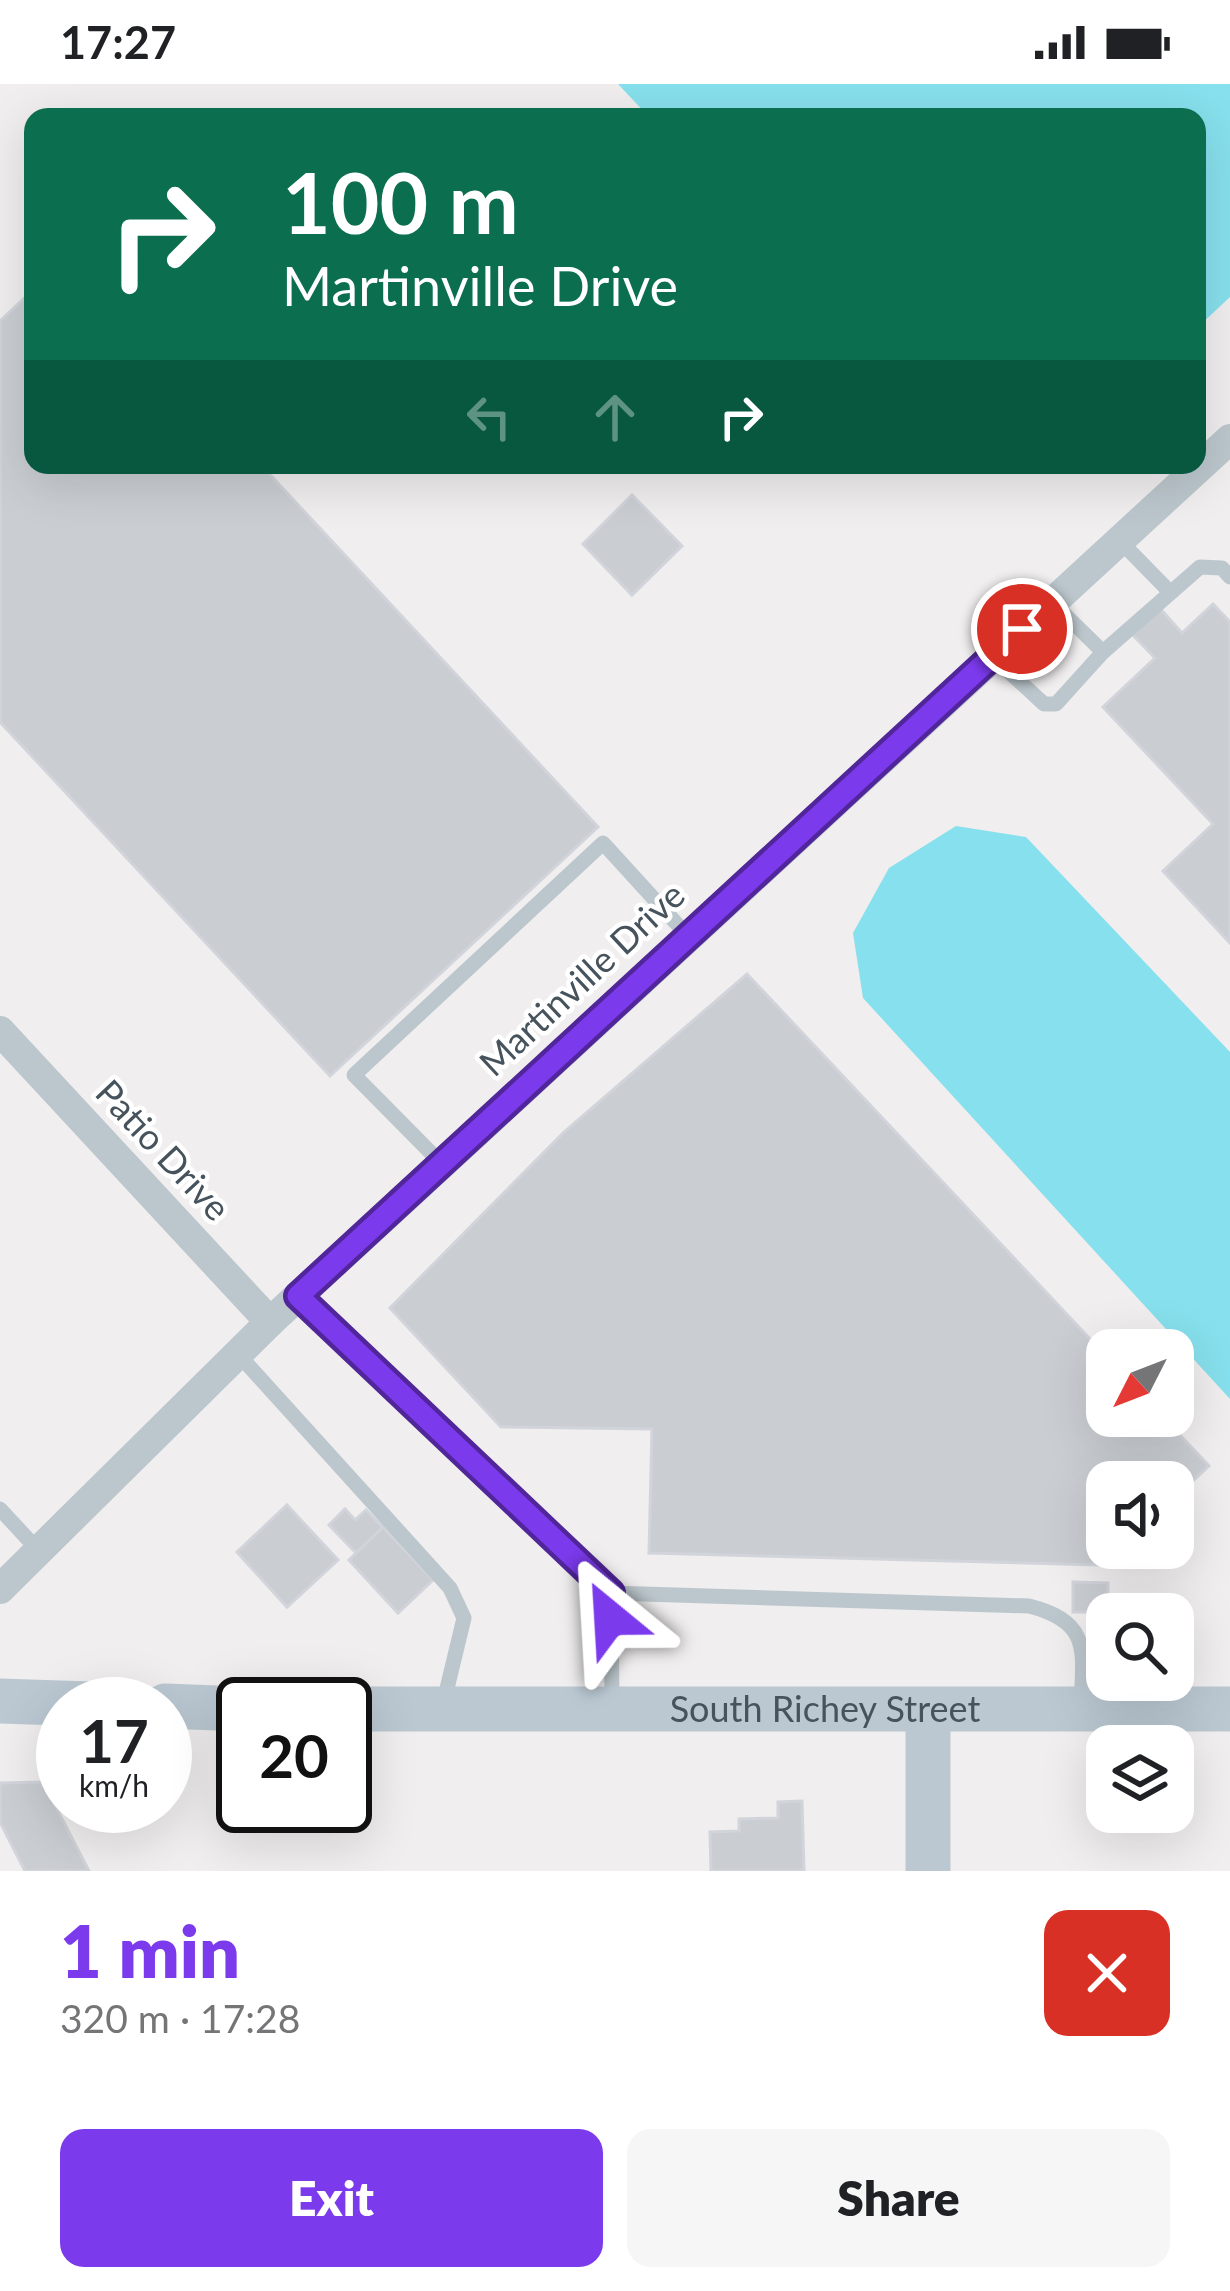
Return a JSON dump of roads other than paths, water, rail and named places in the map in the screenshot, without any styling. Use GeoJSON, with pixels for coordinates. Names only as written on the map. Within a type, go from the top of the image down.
{"type":"FeatureCollection","features":[{"type":"Feature","properties":{"kind":"main road"},"geometry":{"type":"LineString","coordinates":[[0,1701],[36,1702]]}},
{"type":"Feature","properties":{"kind":"main road","name":"South Richey Street"},"geometry":{"type":"LineString","coordinates":[[372,1709],[1230,1708]]}},
{"type":"Feature","properties":{"kind":"main road"},"geometry":{"type":"LineString","coordinates":[[928,1710],[928,1871]]}},
{"type":"Feature","properties":{"kind":"street","name":"Martinville Drive"},"geometry":{"type":"LineString","coordinates":[[1206,461],[1230,439]]}},
{"type":"Feature","properties":{"kind":"street","name":"Martinville Drive"},"geometry":{"type":"LineString","coordinates":[[0,1589],[270,1322],[1192,474]]}},
{"type":"Feature","properties":{"kind":"street","name":"Patio Drive"},"geometry":{"type":"LineString","coordinates":[[0,1031],[270,1322]]}},
{"type":"Feature","properties":{"kind":"lane"},"geometry":{"type":"LineString","coordinates":[[1119,541],[1169,591]]}},
{"type":"Feature","properties":{"kind":"lane"},"geometry":{"type":"LineString","coordinates":[[992,656],[1051,706],[1103,652],[1200,567],[1222,568],[1230,577]]}},
{"type":"Feature","properties":{"kind":"lane"},"geometry":{"type":"LineString","coordinates":[[1052,602],[1103,652]]}},
{"type":"Feature","properties":{"kind":"lane"},"geometry":{"type":"LineString","coordinates":[[442,1162],[355,1075],[603,843],[687,935]]}},
{"type":"Feature","properties":{"kind":"lane"},"geometry":{"type":"LineString","coordinates":[[298,1296],[611,1593],[1029,1606],[1072,1625],[1083,1643],[1081,1709]]}},
{"type":"Feature","properties":{"kind":"lane"},"geometry":{"type":"LineString","coordinates":[[238,1354],[450,1588],[464,1618],[442,1710]]}},
{"type":"Feature","properties":{"kind":"lane"},"geometry":{"type":"LineString","coordinates":[[0,1509],[37,1549]]}},
{"type":"Feature","properties":{"kind":"lane"},"geometry":{"type":"LineString","coordinates":[[611,1593],[612,1710]]}},
{"type":"Feature","properties":{"kind":"water"},"geometry":{"type":"Polygon","coordinates":[[[618,84],[1230,84],[1230,297],[1206,320],[1206,108],[641,108],[618,84]]]}},
{"type":"Feature","properties":{"kind":"water"},"geometry":{"type":"Polygon","coordinates":[[[956,826],[1026,837],[1230,1052],[1230,1399],[1194,1360],[1194,1329],[1166,1329],[863,998],[853,933],[889,868],[956,826]]]}}]}
